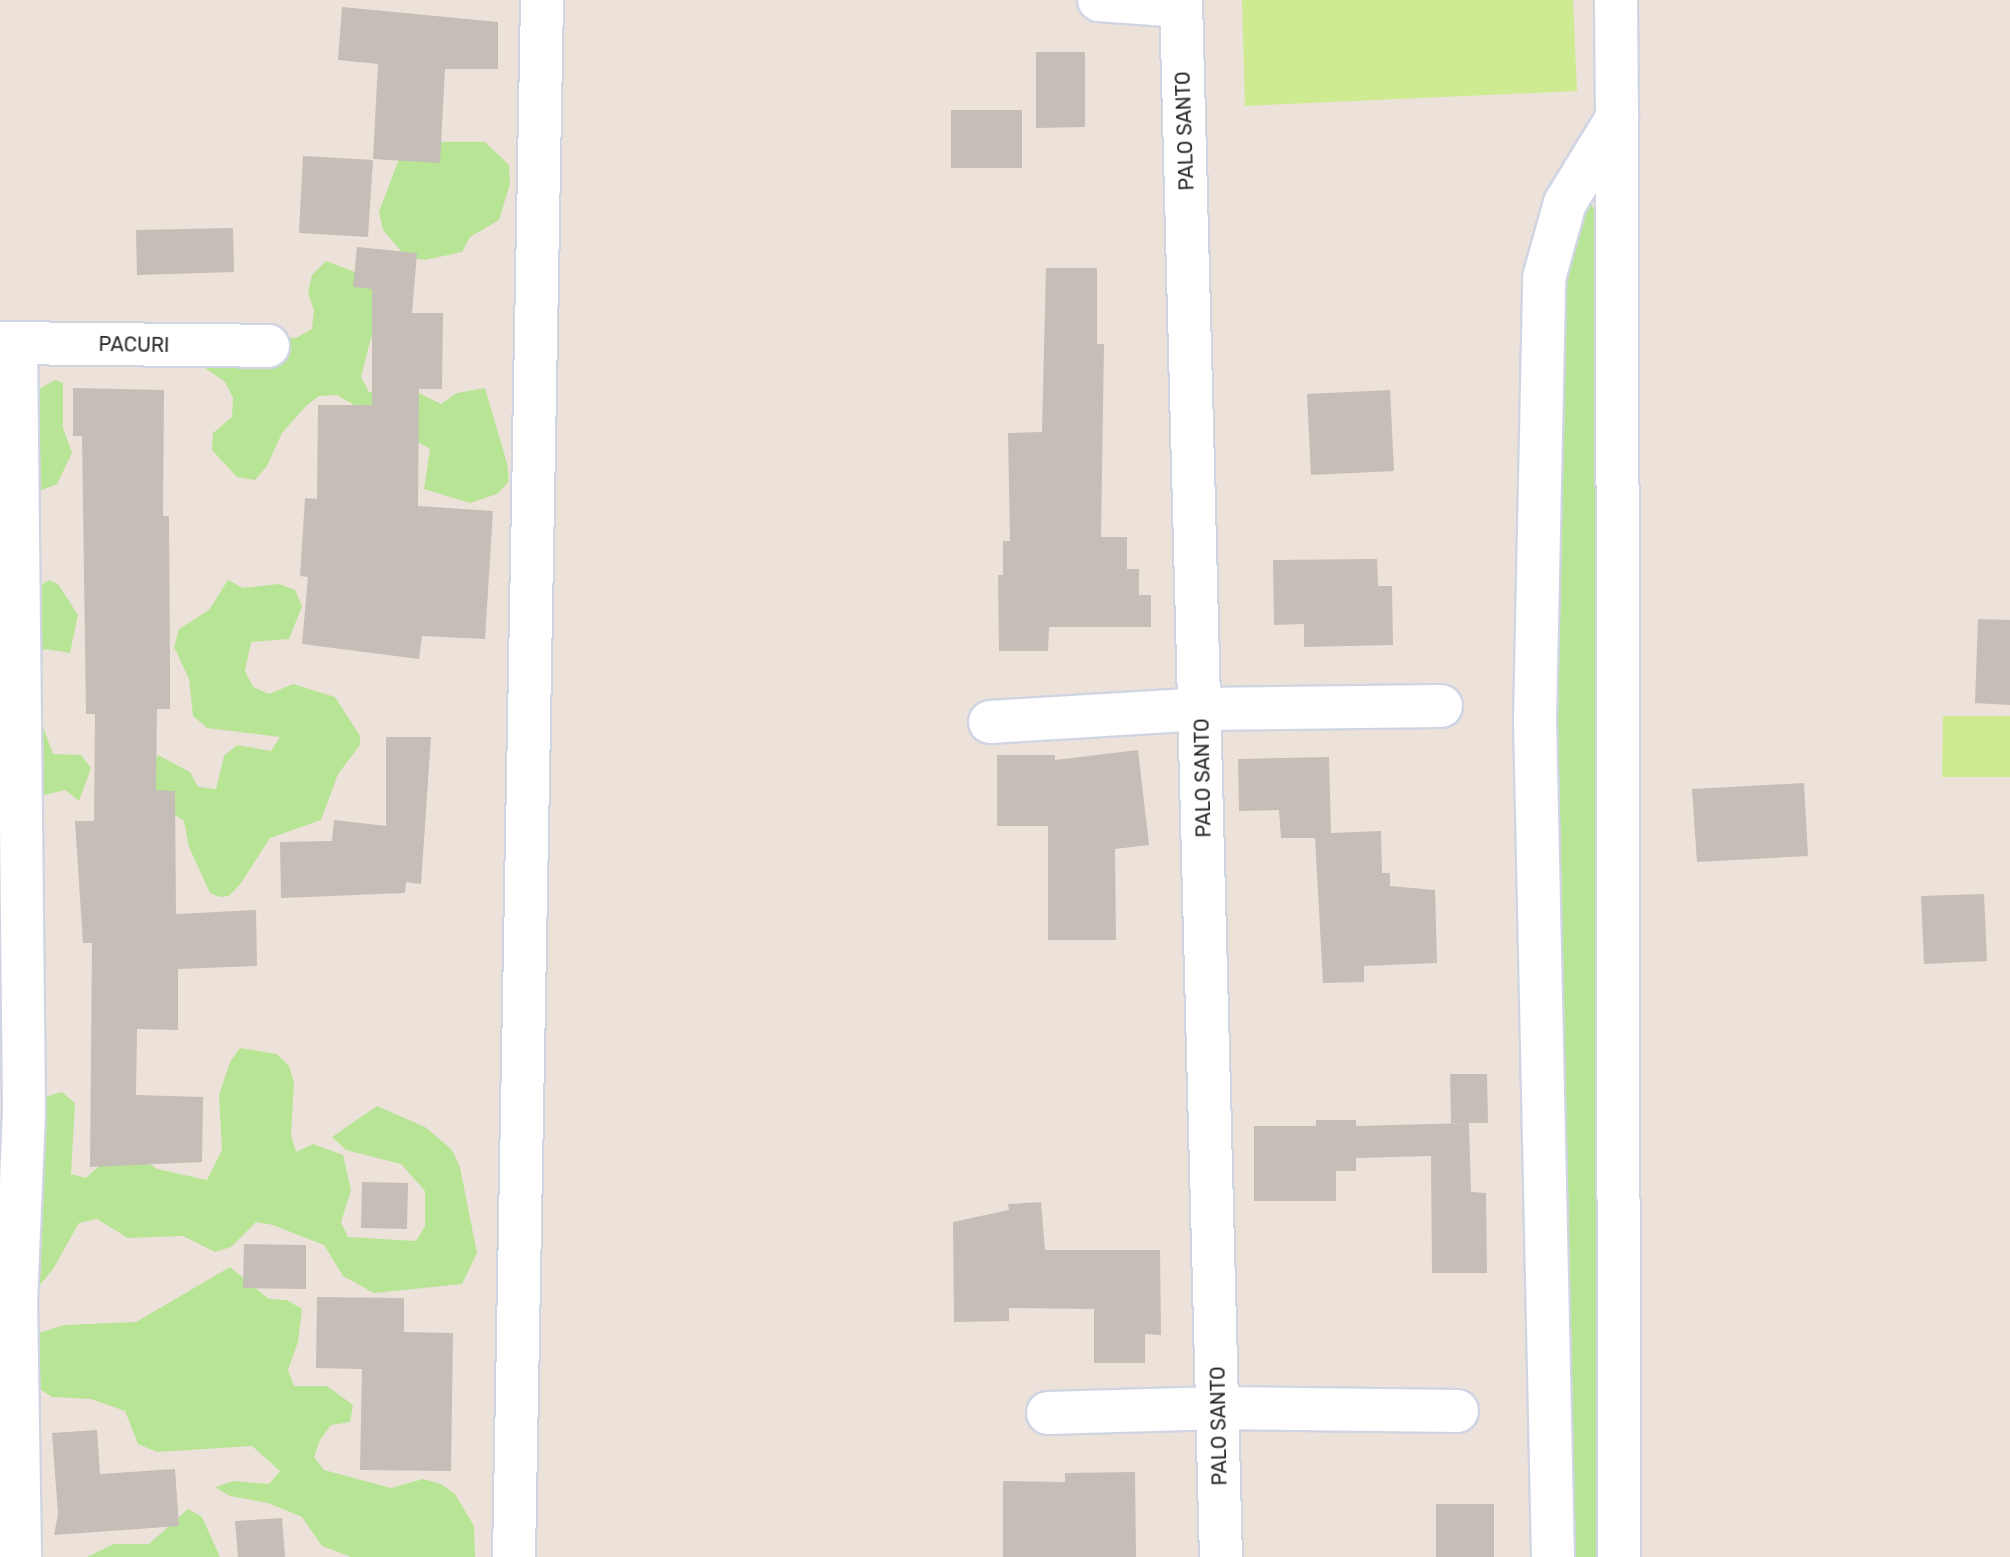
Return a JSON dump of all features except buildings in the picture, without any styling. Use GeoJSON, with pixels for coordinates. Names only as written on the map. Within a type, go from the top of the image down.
{"type":"FeatureCollection","features":[{"type":"Feature","properties":{"kind":"street"},"geometry":{"type":"LineString","coordinates":[[514,1557],[542,0]]}},
{"type":"Feature","properties":{"kind":"street"},"geometry":{"type":"LineString","coordinates":[[1099,0],[1181,3]]}},
{"type":"Feature","properties":{"kind":"street"},"geometry":{"type":"LineString","coordinates":[[1616,0],[1619,1557]]}},
{"type":"Feature","properties":{"kind":"street","name":"PALO SANTO"},"geometry":{"type":"LineString","coordinates":[[1181,3],[1220,1408],[1221,1557]]}},
{"type":"Feature","properties":{"kind":"street"},"geometry":{"type":"LineString","coordinates":[[1553,1557],[1535,721],[1544,278],[1565,203],[1617,118]]}},
{"type":"Feature","properties":{"kind":"street"},"geometry":{"type":"LineString","coordinates":[[8,343],[24,1112],[8,1299],[20,1557]]}},
{"type":"Feature","properties":{"kind":"street","name":"PACURI"},"geometry":{"type":"LineString","coordinates":[[8,343],[268,346]]}},
{"type":"Feature","properties":{"kind":"street"},"geometry":{"type":"LineString","coordinates":[[990,722],[1201,709],[1441,706]]}},
{"type":"Feature","properties":{"kind":"street"},"geometry":{"type":"LineString","coordinates":[[1048,1413],[1220,1408],[1457,1411]]}},
{"type":"Feature","properties":{"kind":"green space"},"geometry":{"type":"Polygon","coordinates":[[[1242,0],[1573,0],[1577,91],[1245,106],[1242,0]]]}},
{"type":"Feature","properties":{"kind":"green space"},"geometry":{"type":"Polygon","coordinates":[[[412,142],[485,142],[509,165],[510,184],[499,220],[470,237],[462,252],[425,260],[406,257],[383,230],[379,212],[400,156],[412,142]]]}},
{"type":"Feature","properties":{"kind":"green space"},"geometry":{"type":"Polygon","coordinates":[[[1589,201],[1594,209],[1603,705],[1612,1557],[1572,1557],[1555,706],[1556,303],[1582,206],[1589,201]]]}},
{"type":"Feature","properties":{"kind":"green space"},"geometry":{"type":"Polygon","coordinates":[[[326,261],[374,279],[386,324],[371,338],[361,377],[369,392],[411,389],[441,404],[457,393],[485,388],[507,463],[509,481],[497,494],[470,503],[424,489],[430,449],[337,395],[319,396],[306,406],[282,433],[267,466],[255,480],[237,477],[212,450],[213,433],[232,417],[233,398],[225,382],[194,360],[239,337],[296,338],[312,329],[314,310],[308,293],[312,275],[326,261]]]}},
{"type":"Feature","properties":{"kind":"green space"},"geometry":{"type":"Polygon","coordinates":[[[55,380],[63,383],[63,428],[72,453],[57,484],[39,491],[26,487],[27,594],[49,580],[58,584],[78,615],[70,653],[46,649],[28,656],[28,699],[35,705],[53,754],[81,755],[91,768],[79,801],[65,790],[28,799],[31,1101],[62,1092],[75,1103],[71,1174],[86,1178],[112,1154],[130,1151],[157,1169],[207,1180],[222,1150],[219,1095],[230,1062],[240,1048],[277,1054],[289,1066],[294,1082],[291,1135],[296,1152],[313,1144],[343,1155],[351,1190],[341,1222],[348,1237],[416,1241],[425,1226],[425,1191],[401,1164],[346,1150],[332,1137],[377,1106],[425,1127],[452,1150],[460,1167],[477,1253],[462,1284],[374,1293],[343,1276],[324,1245],[273,1225],[256,1222],[231,1247],[215,1252],[183,1236],[128,1238],[97,1219],[79,1223],[53,1269],[30,1297],[16,1284],[20,1248],[11,1190],[13,1114],[20,1108],[17,795],[0,776],[0,730],[16,700],[12,636],[14,402],[25,401],[26,417],[39,389],[55,380]]]}},
{"type":"Feature","properties":{"kind":"green space"},"geometry":{"type":"Polygon","coordinates":[[[228,580],[243,588],[279,584],[295,590],[302,606],[289,639],[251,642],[245,671],[253,687],[269,694],[293,684],[335,697],[360,736],[360,745],[338,774],[321,820],[270,838],[241,883],[229,896],[220,897],[210,893],[189,847],[184,821],[155,801],[150,771],[158,755],[190,772],[198,787],[216,789],[224,756],[237,745],[271,751],[280,737],[207,728],[193,716],[189,679],[174,647],[179,629],[209,610],[228,580]]]}},
{"type":"Feature","properties":{"kind":"green space"},"geometry":{"type":"Polygon","coordinates":[[[1943,716],[2010,716],[2010,777],[1942,777],[1943,716]]]}},
{"type":"Feature","properties":{"kind":"green space"},"geometry":{"type":"Polygon","coordinates":[[[230,1267],[269,1299],[287,1300],[302,1309],[298,1342],[288,1370],[294,1386],[327,1386],[353,1405],[350,1422],[331,1425],[320,1440],[314,1457],[324,1470],[391,1488],[423,1479],[441,1484],[455,1494],[474,1526],[475,1557],[351,1557],[322,1546],[302,1517],[268,1503],[230,1496],[215,1487],[234,1481],[269,1484],[280,1471],[252,1446],[157,1452],[138,1444],[125,1411],[91,1399],[52,1397],[37,1387],[30,1336],[64,1325],[136,1322],[230,1267]]]}},
{"type":"Feature","properties":{"kind":"green space"},"geometry":{"type":"Polygon","coordinates":[[[188,1509],[202,1517],[220,1557],[87,1557],[114,1544],[149,1544],[188,1509]]]}}]}
